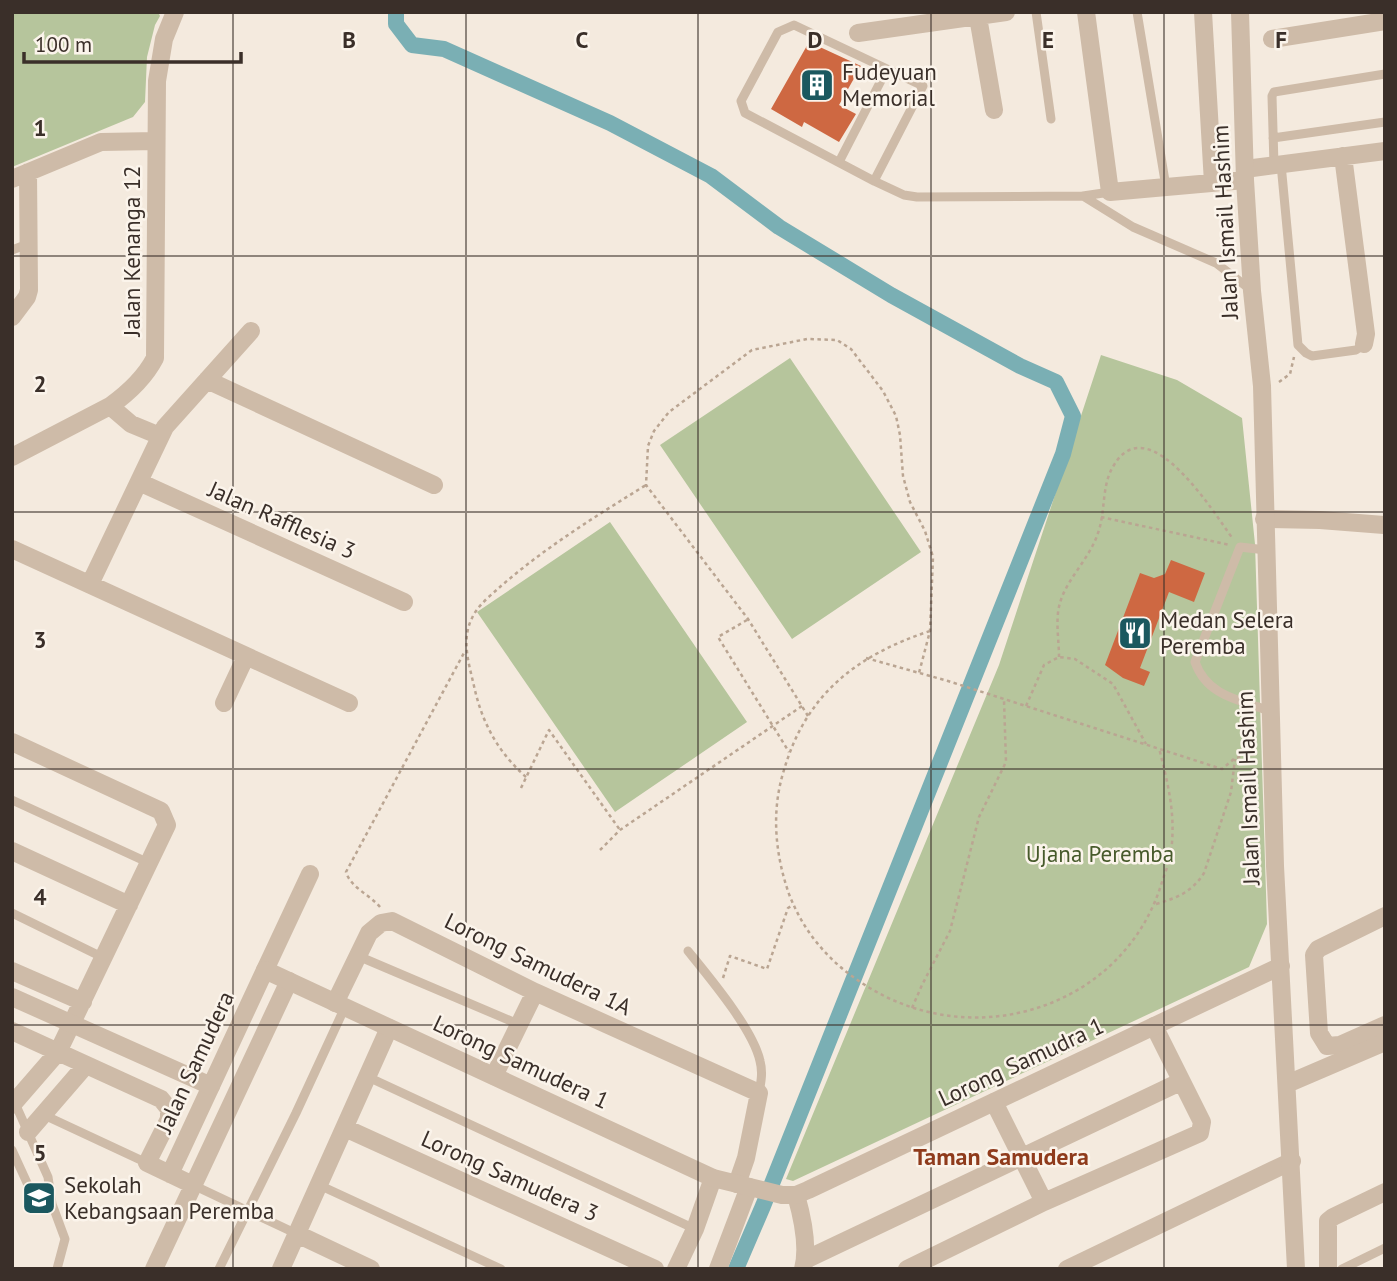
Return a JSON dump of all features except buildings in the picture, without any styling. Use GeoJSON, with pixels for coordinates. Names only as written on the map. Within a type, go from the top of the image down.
{"type":"FeatureCollection","features":[{"type":"Feature","properties":{"kind":"street","name":"Jalan Kenanga 12"},"geometry":{"type":"LineString","coordinates":[[12,457],[110,406],[150,368],[157,348],[156,141],[159,58],[175,12]]}},
{"type":"Feature","properties":{"kind":"street"},"geometry":{"type":"LineString","coordinates":[[858,33],[1006,12]]}},
{"type":"Feature","properties":{"kind":"street"},"geometry":{"type":"LineString","coordinates":[[1086,12],[1110,192],[1213,183],[1278,165],[1385,151]]}},
{"type":"Feature","properties":{"kind":"street"},"geometry":{"type":"LineString","coordinates":[[1203,12],[1213,183]]}},
{"type":"Feature","properties":{"kind":"street","name":"Jalan Ismail Hashim"},"geometry":{"type":"LineString","coordinates":[[1240,12],[1245,175],[1252,291],[1262,386],[1271,752],[1296,1269]]}},
{"type":"Feature","properties":{"kind":"street"},"geometry":{"type":"LineString","coordinates":[[978,17],[994,110]]}},
{"type":"Feature","properties":{"kind":"street"},"geometry":{"type":"LineString","coordinates":[[1272,40],[1385,21]]}},
{"type":"Feature","properties":{"kind":"street"},"geometry":{"type":"LineString","coordinates":[[12,317],[29,290],[20,247],[20,176],[101,142],[156,141]]}},
{"type":"Feature","properties":{"kind":"street"},"geometry":{"type":"LineString","coordinates":[[1343,156],[1366,334],[1364,344]]}},
{"type":"Feature","properties":{"kind":"street"},"geometry":{"type":"LineString","coordinates":[[90,584],[160,436],[169,422],[251,331]]}},
{"type":"Feature","properties":{"kind":"street"},"geometry":{"type":"LineString","coordinates":[[207,380],[434,485]]}},
{"type":"Feature","properties":{"kind":"street"},"geometry":{"type":"LineString","coordinates":[[110,406],[131,424],[160,436]]}},
{"type":"Feature","properties":{"kind":"street","name":"Jalan Rafflesia 3"},"geometry":{"type":"LineString","coordinates":[[139,482],[404,602]]}},
{"type":"Feature","properties":{"kind":"street"},"geometry":{"type":"LineString","coordinates":[[1264,519],[1384,525]]}},
{"type":"Feature","properties":{"kind":"street"},"geometry":{"type":"LineString","coordinates":[[12,549],[349,703]]}},
{"type":"Feature","properties":{"kind":"street"},"geometry":{"type":"LineString","coordinates":[[224,703],[246,656]]}},
{"type":"Feature","properties":{"kind":"street"},"geometry":{"type":"LineString","coordinates":[[12,742],[161,811],[167,825],[58,1052],[13,1103]]}},
{"type":"Feature","properties":{"kind":"street"},"geometry":{"type":"LineString","coordinates":[[12,851],[129,905]]}},
{"type":"Feature","properties":{"kind":"street","name":"Jalan Samudera"},"geometry":{"type":"LineString","coordinates":[[170,1174],[310,874]]}},
{"type":"Feature","properties":{"kind":"street"},"geometry":{"type":"LineString","coordinates":[[1385,916],[1318,949],[1314,955],[1319,1033],[1327,1046],[1340,1045],[1385,1025]]}},
{"type":"Feature","properties":{"kind":"street","name":"Lorong Samudera 1A"},"geometry":{"type":"LineString","coordinates":[[381,923],[392,921],[535,992],[759,1093]]}},
{"type":"Feature","properties":{"kind":"street"},"geometry":{"type":"LineString","coordinates":[[340,1005],[369,933],[381,923]]}},
{"type":"Feature","properties":{"kind":"street","name":"Lorong Samudra 1"},"geometry":{"type":"LineString","coordinates":[[789,1195],[1281,967]]}},
{"type":"Feature","properties":{"kind":"street","name":"Lorong Samudera 1"},"geometry":{"type":"LineString","coordinates":[[265,970],[713,1178],[789,1195]]}},
{"type":"Feature","properties":{"kind":"street"},"geometry":{"type":"LineString","coordinates":[[12,971],[83,1002]]}},
{"type":"Feature","properties":{"kind":"street"},"geometry":{"type":"LineString","coordinates":[[154,1269],[289,981]]}},
{"type":"Feature","properties":{"kind":"street"},"geometry":{"type":"LineString","coordinates":[[494,1076],[535,992]]}},
{"type":"Feature","properties":{"kind":"street"},"geometry":{"type":"LineString","coordinates":[[12,997],[211,1086]]}},
{"type":"Feature","properties":{"kind":"street"},"geometry":{"type":"LineString","coordinates":[[907,1269],[1044,1202],[1200,1133],[1202,1122],[1154,1026]]}},
{"type":"Feature","properties":{"kind":"street"},"geometry":{"type":"LineString","coordinates":[[281,1269],[389,1028]]}},
{"type":"Feature","properties":{"kind":"street"},"geometry":{"type":"LineString","coordinates":[[12,1031],[161,1099],[169,1109],[169,1119],[148,1163],[193,1185]]}},
{"type":"Feature","properties":{"kind":"street"},"geometry":{"type":"LineString","coordinates":[[1287,1084],[1385,1042]]}},
{"type":"Feature","properties":{"kind":"street"},"geometry":{"type":"LineString","coordinates":[[28,1132],[86,1065]]}},
{"type":"Feature","properties":{"kind":"street"},"geometry":{"type":"LineString","coordinates":[[789,1195],[800,1207],[804,1264],[1020,1157],[1180,1082]]}},
{"type":"Feature","properties":{"kind":"street"},"geometry":{"type":"LineString","coordinates":[[718,1269],[749,1187],[746,1158],[759,1093]]}},
{"type":"Feature","properties":{"kind":"street"},"geometry":{"type":"LineString","coordinates":[[994,1102],[1044,1202]]}},
{"type":"Feature","properties":{"kind":"street","name":"Lorong Samudera 3"},"geometry":{"type":"LineString","coordinates":[[345,1128],[655,1269]]}},
{"type":"Feature","properties":{"kind":"street"},"geometry":{"type":"LineString","coordinates":[[1067,1269],[1292,1161]]}},
{"type":"Feature","properties":{"kind":"street"},"geometry":{"type":"LineString","coordinates":[[676,1269],[695,1229],[713,1178]]}},
{"type":"Feature","properties":{"kind":"street"},"geometry":{"type":"LineString","coordinates":[[1328,1269],[1328,1221],[1385,1192]]}},
{"type":"Feature","properties":{"kind":"street"},"geometry":{"type":"LineString","coordinates":[[297,1234],[368,1268]]}},
{"type":"Feature","properties":{"kind":"lane"},"geometry":{"type":"LineString","coordinates":[[1036,12],[1051,119]]}},
{"type":"Feature","properties":{"kind":"lane"},"geometry":{"type":"LineString","coordinates":[[1137,12],[1166,187]]}},
{"type":"Feature","properties":{"kind":"lane"},"geometry":{"type":"LineString","coordinates":[[874,181],[923,86],[794,24],[778,32],[741,101],[746,113],[874,181],[904,195],[917,197],[1083,196],[1110,192]]}},
{"type":"Feature","properties":{"kind":"lane"},"geometry":{"type":"LineString","coordinates":[[839,162],[887,69]]}},
{"type":"Feature","properties":{"kind":"lane"},"geometry":{"type":"LineString","coordinates":[[1364,344],[1356,350],[1312,356],[1302,350],[1296,337],[1273,138],[1272,96],[1277,90],[1385,74]]}},
{"type":"Feature","properties":{"kind":"lane"},"geometry":{"type":"LineString","coordinates":[[1273,138],[1385,122]]}},
{"type":"Feature","properties":{"kind":"lane"},"geometry":{"type":"LineString","coordinates":[[1083,196],[1133,227],[1216,263],[1252,291]]}},
{"type":"Feature","properties":{"kind":"lane"},"geometry":{"type":"LineString","coordinates":[[1265,550],[1240,547],[1195,662],[1200,676],[1208,686],[1270,711]]}},
{"type":"Feature","properties":{"kind":"lane"},"geometry":{"type":"LineString","coordinates":[[12,800],[149,863]]}},
{"type":"Feature","properties":{"kind":"lane"},"geometry":{"type":"LineString","coordinates":[[12,913],[104,958]]}},
{"type":"Feature","properties":{"kind":"lane"},"geometry":{"type":"LineString","coordinates":[[688,951],[752,1041],[760,1059],[762,1075],[759,1093]]}},
{"type":"Feature","properties":{"kind":"lane"},"geometry":{"type":"LineString","coordinates":[[358,956],[518,1024]]}},
{"type":"Feature","properties":{"kind":"lane"},"geometry":{"type":"LineString","coordinates":[[219,1269],[296,1114],[340,1005]]}},
{"type":"Feature","properties":{"kind":"lane"},"geometry":{"type":"LineString","coordinates":[[368,1077],[695,1229]]}},
{"type":"Feature","properties":{"kind":"lane"},"geometry":{"type":"LineString","coordinates":[[13,1103],[48,1177],[52,1204],[65,1239],[57,1269]]}},
{"type":"Feature","properties":{"kind":"lane"},"geometry":{"type":"LineString","coordinates":[[44,1115],[148,1163]]}},
{"type":"Feature","properties":{"kind":"lane"},"geometry":{"type":"LineString","coordinates":[[12,1150],[28,1185],[52,1204]]}},
{"type":"Feature","properties":{"kind":"lane"},"geometry":{"type":"LineString","coordinates":[[193,1185],[297,1234]]}},
{"type":"Feature","properties":{"kind":"lane"},"geometry":{"type":"LineString","coordinates":[[319,1185],[501,1269]]}},
{"type":"Feature","properties":{"kind":"lane"},"geometry":{"type":"LineString","coordinates":[[1342,1269],[1385,1248]]}},
{"type":"Feature","properties":{"kind":"path"},"geometry":{"type":"LineString","coordinates":[[808,716],[748,619],[646,485],[648,446],[654,430],[669,412],[752,350],[807,339],[837,340],[851,349],[883,391],[896,416],[909,502],[925,531],[933,557],[930,631],[919,673]]}},
{"type":"Feature","properties":{"kind":"path"},"geometry":{"type":"LineString","coordinates":[[1262,386],[1287,378],[1294,358],[1302,350]]}},
{"type":"Feature","properties":{"kind":"path"},"geometry":{"type":"LineString","coordinates":[[1059,657],[1059,605],[1063,594],[1088,557],[1100,530],[1103,496],[1113,465],[1126,452],[1139,448],[1154,450],[1174,464],[1240,547]]}},
{"type":"Feature","properties":{"kind":"path"},"geometry":{"type":"LineString","coordinates":[[381,923],[382,909],[371,897],[354,886],[346,872],[466,649],[472,617],[529,561],[646,485]]}},
{"type":"Feature","properties":{"kind":"path"},"geometry":{"type":"LineString","coordinates":[[1101,517],[1240,547]]}},
{"type":"Feature","properties":{"kind":"path"},"geometry":{"type":"LineString","coordinates":[[748,619],[718,637],[789,752]]}},
{"type":"Feature","properties":{"kind":"path"},"geometry":{"type":"LineString","coordinates":[[930,631],[897,642],[866,658],[824,694],[808,716],[789,752],[780,782],[776,813],[777,845],[793,905],[806,929],[842,971],[879,994],[912,1008],[948,1017],[984,1019],[1020,1014],[1054,1003],[1086,985],[1114,962],[1138,935],[1156,904],[1171,853],[1172,799],[1159,748]]}},
{"type":"Feature","properties":{"kind":"path"},"geometry":{"type":"LineString","coordinates":[[466,649],[477,702],[491,737],[509,762],[526,777]]}},
{"type":"Feature","properties":{"kind":"path"},"geometry":{"type":"LineString","coordinates":[[1026,706],[1044,665],[1059,657],[1075,659],[1113,684],[1146,744]]}},
{"type":"Feature","properties":{"kind":"path"},"geometry":{"type":"LineString","coordinates":[[866,658],[948,681],[1222,769],[1235,758],[1271,752]]}},
{"type":"Feature","properties":{"kind":"path"},"geometry":{"type":"LineString","coordinates":[[912,1008],[950,931],[979,817],[1006,762],[1004,699]]}},
{"type":"Feature","properties":{"kind":"path"},"geometry":{"type":"LineString","coordinates":[[600,849],[620,830],[802,706]]}},
{"type":"Feature","properties":{"kind":"path"},"geometry":{"type":"LineString","coordinates":[[521,788],[549,730],[620,830]]}},
{"type":"Feature","properties":{"kind":"path"},"geometry":{"type":"LineString","coordinates":[[1156,904],[1178,898],[1197,884],[1204,873],[1231,792],[1235,758]]}},
{"type":"Feature","properties":{"kind":"path"},"geometry":{"type":"LineString","coordinates":[[719,991],[730,956],[767,969],[788,908],[793,905]]}},
{"type":"Feature","properties":{"kind":"green space"},"geometry":{"type":"Polygon","coordinates":[[[12,12],[158,12],[160,16],[147,57],[145,102],[133,117],[12,167],[12,12]]]}},
{"type":"Feature","properties":{"kind":"green space","name":"Ujana Peremba"},"geometry":{"type":"Polygon","coordinates":[[[1101,355],[1177,380],[1242,418],[1255,544],[1267,924],[1249,967],[793,1181],[786,1179],[999,665],[1101,355]]]}},
{"type":"Feature","properties":{"kind":"green space"},"geometry":{"type":"Polygon","coordinates":[[[790,358],[921,552],[792,639],[660,445],[790,358]]]}},
{"type":"Feature","properties":{"kind":"green space"},"geometry":{"type":"Polygon","coordinates":[[[610,522],[747,722],[615,812],[477,612],[610,522]]]}},
{"type":"Feature","properties":{"kind":"waterway"},"geometry":{"type":"LineString","coordinates":[[396,12],[396,24],[412,45],[444,49],[610,123],[711,176],[779,227],[891,295],[1020,366],[1056,382],[1073,416],[1063,454],[736,1269]]}},
{"type":"Feature","properties":{"kind":"place","name":"Fudeyuan Memorial"},"geometry":{"type":"Point","coordinates":[817,85]}},
{"type":"Feature","properties":{"kind":"place","name":"Medan Selera Peremba"},"geometry":{"type":"Point","coordinates":[1135,633]}},
{"type":"Feature","properties":{"kind":"place","name":"Sekolah Kebangsaan Peremba"},"geometry":{"type":"Point","coordinates":[39,1198]}},
{"type":"Feature","properties":{"kind":"district","name":"Taman Samudera"},"geometry":{"type":"Point","coordinates":[1001,1157]}}]}
